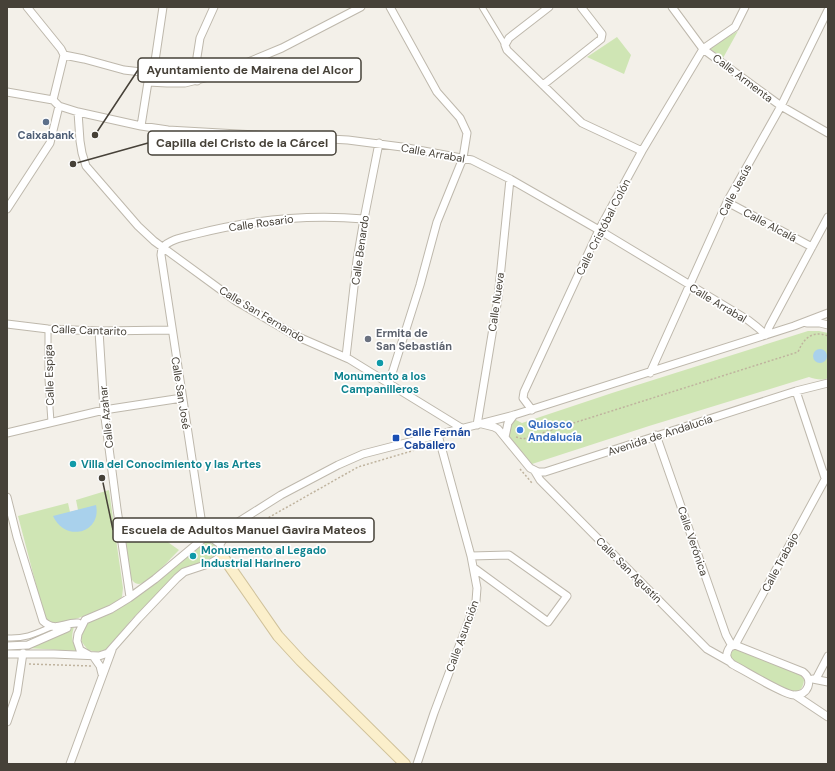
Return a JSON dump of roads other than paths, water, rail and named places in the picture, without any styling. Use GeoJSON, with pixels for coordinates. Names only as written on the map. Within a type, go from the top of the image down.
{"type":"FeatureCollection","features":[{"type":"Feature","properties":{"kind":"main road"},"geometry":{"type":"LineString","coordinates":[[220,549],[278,636],[301,661],[405,764]]}},
{"type":"Feature","properties":{"kind":"street"},"geometry":{"type":"LineString","coordinates":[[27,7],[61,49],[64,55],[53,100]]}},
{"type":"Feature","properties":{"kind":"street"},"geometry":{"type":"LineString","coordinates":[[141,126],[148,82],[155,61],[163,7]]}},
{"type":"Feature","properties":{"kind":"street"},"geometry":{"type":"LineString","coordinates":[[197,81],[197,57],[200,38],[214,7]]}},
{"type":"Feature","properties":{"kind":"street"},"geometry":{"type":"LineString","coordinates":[[148,82],[167,83],[197,81],[229,71],[282,48],[361,7]]}},
{"type":"Feature","properties":{"kind":"street"},"geometry":{"type":"LineString","coordinates":[[389,383],[422,279],[437,222],[463,158],[467,133],[463,123],[437,92],[390,7]]}},
{"type":"Feature","properties":{"kind":"street"},"geometry":{"type":"LineString","coordinates":[[482,7],[507,50],[582,123],[642,151]]}},
{"type":"Feature","properties":{"kind":"street"},"geometry":{"type":"LineString","coordinates":[[505,45],[508,38],[549,7]]}},
{"type":"Feature","properties":{"kind":"street"},"geometry":{"type":"LineString","coordinates":[[543,85],[602,37],[602,34],[581,7]]}},
{"type":"Feature","properties":{"kind":"street","name":"Calle Armenta"},"geometry":{"type":"LineString","coordinates":[[672,7],[704,49],[781,106],[828,133]]}},
{"type":"Feature","properties":{"kind":"street"},"geometry":{"type":"LineString","coordinates":[[704,49],[735,28],[745,7]]}},
{"type":"Feature","properties":{"kind":"street","name":"Calle Jesús"},"geometry":{"type":"LineString","coordinates":[[650,373],[727,202],[781,106],[828,10]]}},
{"type":"Feature","properties":{"kind":"street","name":"Calle Cristóbal Colón"},"geometry":{"type":"LineString","coordinates":[[532,410],[523,398],[524,392],[599,230],[642,151],[704,49]]}},
{"type":"Feature","properties":{"kind":"street"},"geometry":{"type":"LineString","coordinates":[[64,55],[124,70],[150,73]]}},
{"type":"Feature","properties":{"kind":"street"},"geometry":{"type":"LineString","coordinates":[[7,92],[53,100],[59,106],[50,144],[7,209]]}},
{"type":"Feature","properties":{"kind":"street","name":"Calle Arrabal"},"geometry":{"type":"LineString","coordinates":[[59,106],[78,112],[141,126],[188,132],[319,138],[379,144],[463,158],[480,163],[599,230],[753,323],[766,335]]}},
{"type":"Feature","properties":{"kind":"street","name":"Calle San Fernando"},"geometry":{"type":"LineString","coordinates":[[78,112],[80,141],[86,166],[138,226],[162,248],[236,301],[296,336],[346,357],[464,429]]}},
{"type":"Feature","properties":{"kind":"street","name":"Calle Benardo"},"geometry":{"type":"LineString","coordinates":[[346,357],[364,219],[379,144]]}},
{"type":"Feature","properties":{"kind":"street","name":"Calle Nueva"},"geometry":{"type":"LineString","coordinates":[[479,425],[498,298],[510,179]]}},
{"type":"Feature","properties":{"kind":"street","name":"Calle Alcalá"},"geometry":{"type":"LineString","coordinates":[[727,202],[812,247]]}},
{"type":"Feature","properties":{"kind":"street","name":"Calle Rosario"},"geometry":{"type":"LineString","coordinates":[[162,248],[168,242],[177,239],[246,224],[316,216],[364,219]]}},
{"type":"Feature","properties":{"kind":"street"},"geometry":{"type":"LineString","coordinates":[[766,335],[828,217]]}},
{"type":"Feature","properties":{"kind":"street","name":"Calle San José"},"geometry":{"type":"LineString","coordinates":[[162,248],[162,259],[182,398],[206,538]]}},
{"type":"Feature","properties":{"kind":"street"},"geometry":{"type":"LineString","coordinates":[[7,646],[28,645],[111,609],[155,579],[206,538],[235,524],[281,495],[349,460],[376,450],[464,429],[532,410],[794,326],[828,313]]}},
{"type":"Feature","properties":{"kind":"street"},"geometry":{"type":"LineString","coordinates":[[794,326],[813,322],[828,325]]}},
{"type":"Feature","properties":{"kind":"street","name":"Calle Cantarito"},"geometry":{"type":"LineString","coordinates":[[7,324],[48,329],[99,331],[172,330]]}},
{"type":"Feature","properties":{"kind":"street","name":"Calle Espiga"},"geometry":{"type":"LineString","coordinates":[[48,329],[48,379],[51,422]]}},
{"type":"Feature","properties":{"kind":"street","name":"Calle Azahar"},"geometry":{"type":"LineString","coordinates":[[99,331],[104,410],[130,597]]}},
{"type":"Feature","properties":{"kind":"street","name":"Avenida de Andalucía"},"geometry":{"type":"LineString","coordinates":[[534,470],[541,472],[549,471],[796,391],[828,383]]}},
{"type":"Feature","properties":{"kind":"street"},"geometry":{"type":"LineString","coordinates":[[796,391],[826,476]]}},
{"type":"Feature","properties":{"kind":"street"},"geometry":{"type":"LineString","coordinates":[[7,433],[104,410],[182,398]]}},
{"type":"Feature","properties":{"kind":"street"},"geometry":{"type":"LineString","coordinates":[[505,435],[508,423],[514,415]]}},
{"type":"Feature","properties":{"kind":"street"},"geometry":{"type":"LineString","coordinates":[[479,425],[494,427],[505,435],[526,464],[534,470]]}},
{"type":"Feature","properties":{"kind":"street","name":"Calle Asunción"},"geometry":{"type":"LineString","coordinates":[[417,764],[434,713],[476,601],[477,588],[471,556],[438,435]]}},
{"type":"Feature","properties":{"kind":"street","name":"Calle Verónica"},"geometry":{"type":"LineString","coordinates":[[656,436],[726,635],[734,646]]}},
{"type":"Feature","properties":{"kind":"street","name":"Calle San Agustín"},"geometry":{"type":"LineString","coordinates":[[534,470],[540,480],[707,650],[788,694],[795,695],[828,717]]}},
{"type":"Feature","properties":{"kind":"street","name":"Calle Trabajo"},"geometry":{"type":"LineString","coordinates":[[734,646],[826,476]]}},
{"type":"Feature","properties":{"kind":"street"},"geometry":{"type":"LineString","coordinates":[[7,497],[43,621],[50,627]]}},
{"type":"Feature","properties":{"kind":"street"},"geometry":{"type":"LineString","coordinates":[[70,764],[112,650],[133,624],[177,578],[190,569],[211,563],[219,558],[220,549],[235,524]]}},
{"type":"Feature","properties":{"kind":"street"},"geometry":{"type":"LineString","coordinates":[[206,538],[213,539],[220,549]]}},
{"type":"Feature","properties":{"kind":"street"},"geometry":{"type":"LineString","coordinates":[[471,556],[509,555],[567,596],[548,622],[474,568]]}},
{"type":"Feature","properties":{"kind":"street"},"geometry":{"type":"LineString","coordinates":[[7,638],[22,638],[50,627],[58,627],[72,622],[82,622]]}},
{"type":"Feature","properties":{"kind":"street"},"geometry":{"type":"LineString","coordinates":[[82,622],[77,641],[80,650],[91,656],[100,666],[102,674]]}},
{"type":"Feature","properties":{"kind":"street"},"geometry":{"type":"LineString","coordinates":[[7,650],[18,646]]}},
{"type":"Feature","properties":{"kind":"street"},"geometry":{"type":"LineString","coordinates":[[730,662],[727,655],[728,650],[734,646],[803,672],[813,679],[828,682]]}},
{"type":"Feature","properties":{"kind":"street"},"geometry":{"type":"LineString","coordinates":[[7,654],[23,653],[91,656],[103,655],[112,650]]}},
{"type":"Feature","properties":{"kind":"street"},"geometry":{"type":"LineString","coordinates":[[7,722],[17,694],[23,653]]}},
{"type":"Feature","properties":{"kind":"street"},"geometry":{"type":"LineString","coordinates":[[795,695],[803,693],[806,690],[828,656]]}},
{"type":"Feature","properties":{"kind":"water"},"geometry":{"type":"Polygon","coordinates":[[[820,349],[825,351],[827,356],[825,361],[820,363],[815,361],[813,356],[815,351],[820,349]]]}},
{"type":"Feature","properties":{"kind":"water"},"geometry":{"type":"Polygon","coordinates":[[[96,505],[94,522],[88,528],[81,531],[73,532],[66,530],[53,516],[96,505]]]}},
{"type":"Feature","properties":{"kind":"place","name":"Caixabank"},"geometry":{"type":"Point","coordinates":[46,122]}},
{"type":"Feature","properties":{"kind":"place","name":"Ayuntamiento de Mairena del Alcor"},"geometry":{"type":"Point","coordinates":[95,135]}},
{"type":"Feature","properties":{"kind":"place","name":"Capilla del Cristo de la Cárcel"},"geometry":{"type":"Point","coordinates":[73,164]}},
{"type":"Feature","properties":{"kind":"place","name":"Ermita de San Sebastián"},"geometry":{"type":"Point","coordinates":[368,339]}},
{"type":"Feature","properties":{"kind":"place","name":"Monumento a los Campanilleros"},"geometry":{"type":"Point","coordinates":[380,363]}},
{"type":"Feature","properties":{"kind":"place","name":"Quiosco Andalucía"},"geometry":{"type":"Point","coordinates":[520,430]}},
{"type":"Feature","properties":{"kind":"place","name":"Calle Fernán Caballero"},"geometry":{"type":"Point","coordinates":[396,438]}},
{"type":"Feature","properties":{"kind":"place","name":"Villa del Conocimiento y las Artes"},"geometry":{"type":"Point","coordinates":[73,464]}},
{"type":"Feature","properties":{"kind":"place","name":"Escuela de Adultos Manuel Gavira Mateos"},"geometry":{"type":"Point","coordinates":[102,478]}},
{"type":"Feature","properties":{"kind":"place","name":"Monuemento al Legado Industrial Harinero"},"geometry":{"type":"Point","coordinates":[193,556]}}]}
